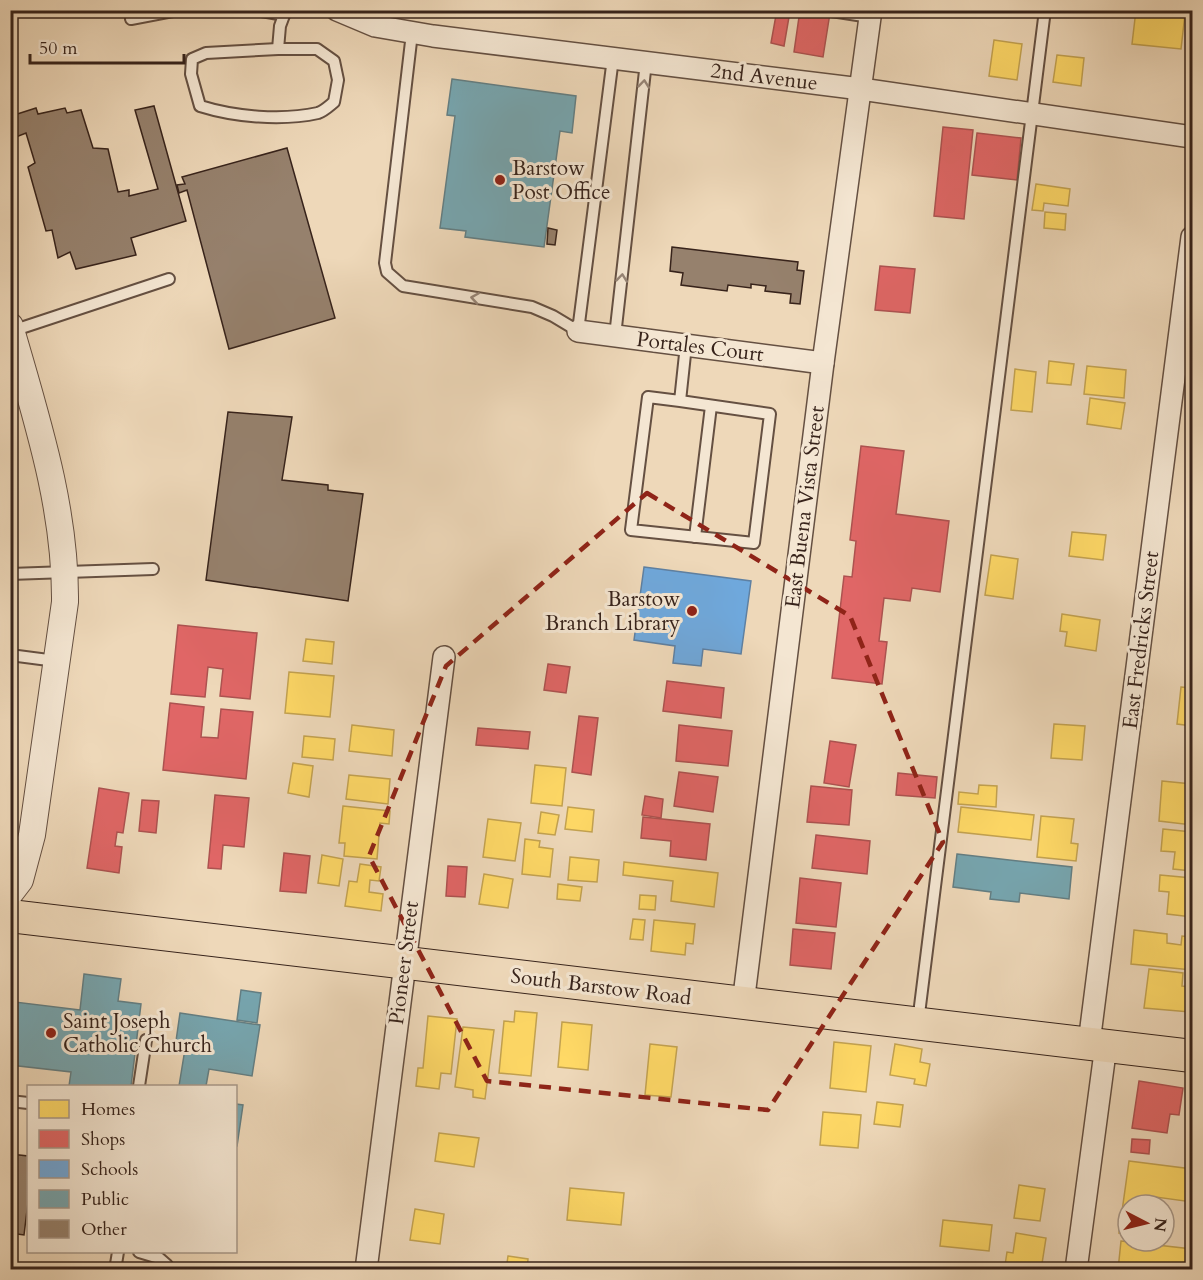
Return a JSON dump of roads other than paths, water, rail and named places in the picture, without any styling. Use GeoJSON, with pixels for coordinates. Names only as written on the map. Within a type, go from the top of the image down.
{"type":"FeatureCollection","features":[{"type":"Feature","properties":{"kind":"main road","name":"South Barstow Road"},"geometry":{"type":"LineString","coordinates":[[10,916],[1192,1056]]}},
{"type":"Feature","properties":{"kind":"street","name":"2nd Avenue"},"geometry":{"type":"LineString","coordinates":[[337,10],[375,26],[412,33],[861,89],[1033,112],[1192,137]]}},
{"type":"Feature","properties":{"kind":"street","name":"East Buena Vista Street"},"geometry":{"type":"LineString","coordinates":[[743,1004],[823,363],[871,14]]}},
{"type":"Feature","properties":{"kind":"street","name":"East Fredricks Street"},"geometry":{"type":"LineString","coordinates":[[1076,1269],[1097,1044],[1192,237]]}},
{"type":"Feature","properties":{"kind":"street","name":"Portales Court"},"geometry":{"type":"LineString","coordinates":[[578,331],[823,363]]}},
{"type":"Feature","properties":{"kind":"street"},"geometry":{"type":"LineString","coordinates":[[10,893],[20,880],[32,835],[65,602],[62,535],[49,466],[12,338]]}},
{"type":"Feature","properties":{"kind":"street","name":"Pioneer Street"},"geometry":{"type":"LineString","coordinates":[[366,1269],[444,657]]}},
{"type":"Feature","properties":{"kind":"lane"},"geometry":{"type":"LineString","coordinates":[[131,19],[178,10]]}},
{"type":"Feature","properties":{"kind":"lane"},"geometry":{"type":"LineString","coordinates":[[255,10],[285,13],[280,26],[278,49]]}},
{"type":"Feature","properties":{"kind":"lane"},"geometry":{"type":"LineString","coordinates":[[825,10],[871,14]]}},
{"type":"Feature","properties":{"kind":"lane"},"geometry":{"type":"LineString","coordinates":[[918,1024],[1045,10]]}},
{"type":"Feature","properties":{"kind":"lane"},"geometry":{"type":"LineString","coordinates":[[412,33],[385,263],[387,272],[392,279],[403,286],[532,307],[578,331],[613,58]]}},
{"type":"Feature","properties":{"kind":"lane"},"geometry":{"type":"LineString","coordinates":[[278,49],[317,49],[334,61],[338,80],[334,102],[320,112],[281,117],[219,112],[200,106],[191,74],[192,59],[206,53],[278,49]]}},
{"type":"Feature","properties":{"kind":"lane"},"geometry":{"type":"LineString","coordinates":[[615,336],[646,62]]}},
{"type":"Feature","properties":{"kind":"lane"},"geometry":{"type":"LineString","coordinates":[[12,338],[169,279]]}},
{"type":"Feature","properties":{"kind":"lane"},"geometry":{"type":"LineString","coordinates":[[680,401],[686,345]]}},
{"type":"Feature","properties":{"kind":"lane"},"geometry":{"type":"LineString","coordinates":[[648,397],[711,406],[770,414],[754,543],[631,530],[648,397]]}},
{"type":"Feature","properties":{"kind":"lane"},"geometry":{"type":"LineString","coordinates":[[695,537],[711,406]]}},
{"type":"Feature","properties":{"kind":"lane"},"geometry":{"type":"LineString","coordinates":[[10,574],[153,569]]}},
{"type":"Feature","properties":{"kind":"lane"},"geometry":{"type":"LineString","coordinates":[[10,655],[57,661]]}},
{"type":"Feature","properties":{"kind":"lane"},"geometry":{"type":"LineString","coordinates":[[139,1085],[146,1040]]}},
{"type":"Feature","properties":{"kind":"lane"},"geometry":{"type":"LineString","coordinates":[[10,1101],[27,1103]]}},
{"type":"Feature","properties":{"kind":"lane"},"geometry":{"type":"LineString","coordinates":[[115,1269],[118,1253]]}},
{"type":"Feature","properties":{"kind":"lane"},"geometry":{"type":"LineString","coordinates":[[145,1253],[159,1258],[168,1269]]}},
{"type":"Feature","properties":{"kind":"place","name":"Barstow Post Office"},"geometry":{"type":"Point","coordinates":[500,180]}},
{"type":"Feature","properties":{"kind":"place","name":"Barstow Branch Library"},"geometry":{"type":"Point","coordinates":[692,611]}},
{"type":"Feature","properties":{"kind":"place","name":"Saint Joseph Catholic Church"},"geometry":{"type":"Point","coordinates":[51,1033]}}]}
